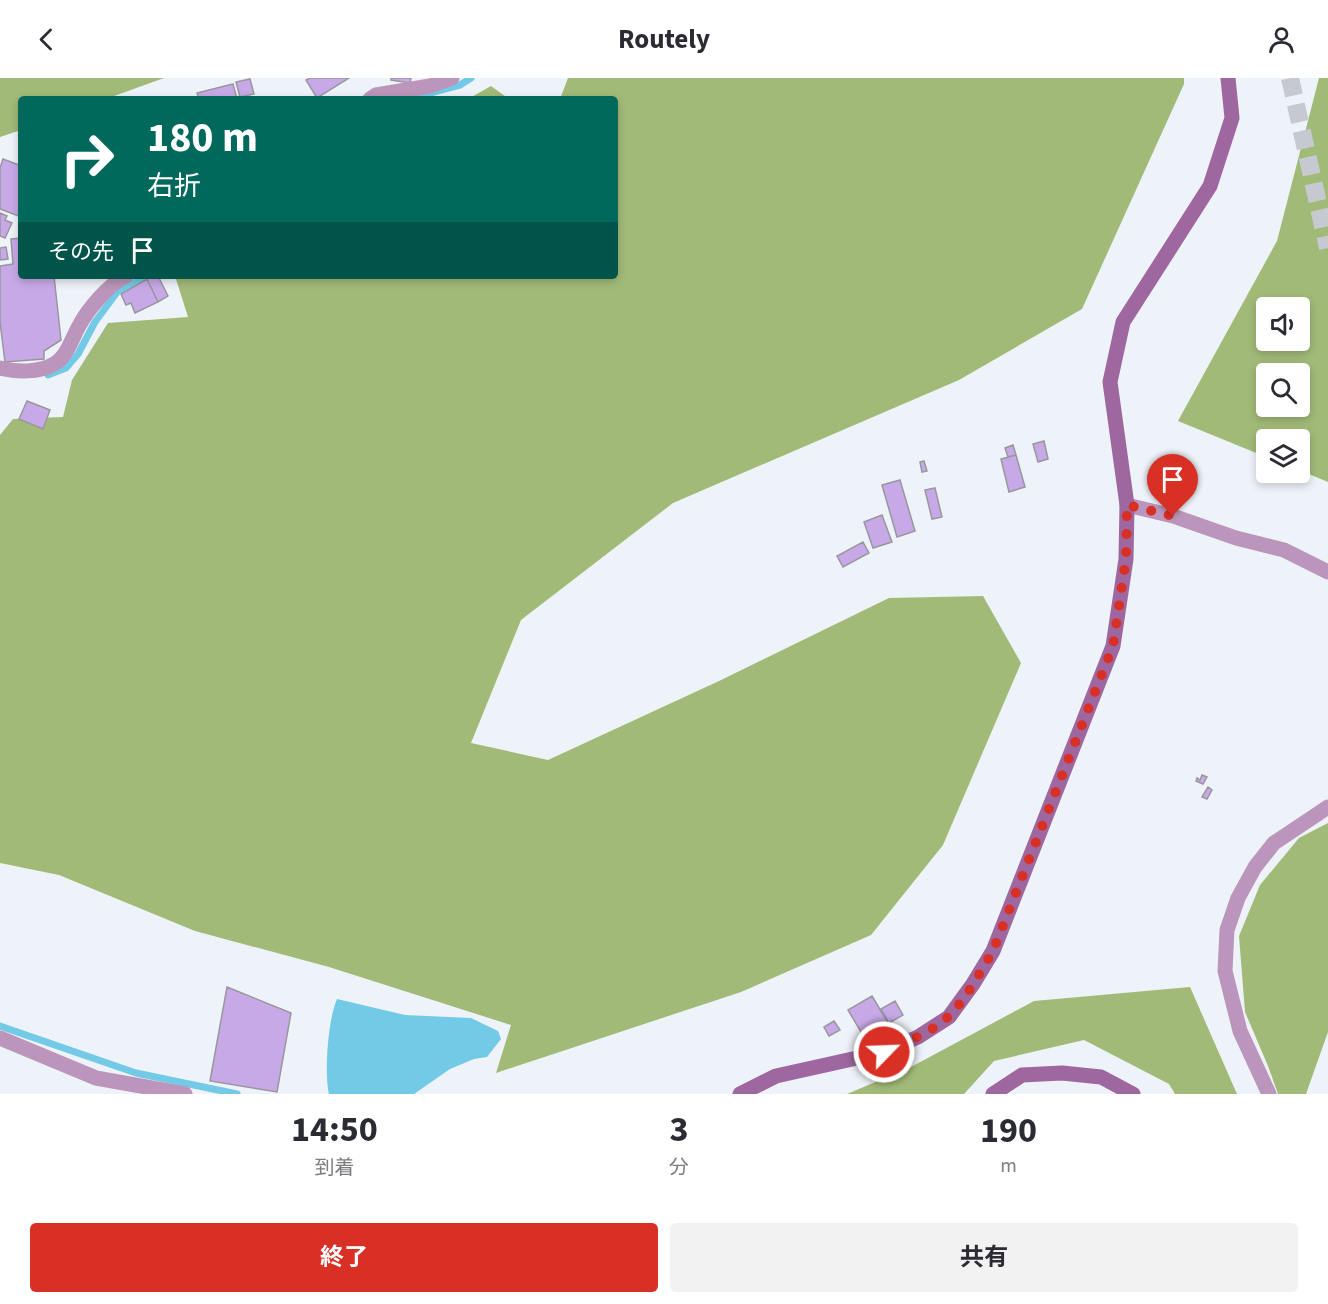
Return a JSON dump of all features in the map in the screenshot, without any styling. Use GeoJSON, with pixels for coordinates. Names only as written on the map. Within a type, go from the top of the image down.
{"type":"FeatureCollection","features":[{"type":"Feature","properties":{"kind":"street"},"geometry":{"type":"LineString","coordinates":[[374,96],[430,86],[452,78]]}},
{"type":"Feature","properties":{"kind":"street"},"geometry":{"type":"LineString","coordinates":[[740,1094],[776,1076],[884,1052],[918,1037],[949,1017],[993,951],[1113,646],[1126,559],[1127,505],[1110,381],[1123,322],[1210,186],[1232,118],[1228,78]]}},
{"type":"Feature","properties":{"kind":"street"},"geometry":{"type":"LineString","coordinates":[[0,368],[15,372],[54,364],[64,355],[80,323],[114,282],[120,279]]}},
{"type":"Feature","properties":{"kind":"street"},"geometry":{"type":"LineString","coordinates":[[1127,505],[1173,516],[1236,538],[1284,550],[1328,572]]}},
{"type":"Feature","properties":{"kind":"street"},"geometry":{"type":"LineString","coordinates":[[1269,1094],[1240,1031],[1226,971],[1227,930],[1238,898],[1255,867],[1274,843],[1328,807]]}},
{"type":"Feature","properties":{"kind":"street"},"geometry":{"type":"LineString","coordinates":[[0,1038],[96,1078],[185,1094]]}},
{"type":"Feature","properties":{"kind":"street"},"geometry":{"type":"LineString","coordinates":[[993,1094],[1022,1075],[1062,1073],[1101,1077],[1134,1094]]}},
{"type":"Feature","properties":{"kind":"green space"},"geometry":{"type":"Polygon","coordinates":[[[0,78],[164,78],[114,96],[18,96],[18,131],[0,137],[0,78]]]}},
{"type":"Feature","properties":{"kind":"green space"},"geometry":{"type":"Polygon","coordinates":[[[568,78],[1184,78],[1184,84],[1082,309],[959,380],[673,503],[521,620],[471,743],[548,760],[719,681],[889,598],[983,596],[1021,663],[943,845],[871,935],[741,992],[496,1073],[511,1025],[329,967],[195,931],[59,875],[0,863],[0,435],[13,419],[63,417],[72,380],[108,323],[188,317],[176,279],[618,279],[618,96],[561,96],[568,78]]]}},
{"type":"Feature","properties":{"kind":"green space"},"geometry":{"type":"Polygon","coordinates":[[[1319,78],[1328,78],[1328,482],[1310,475],[1310,429],[1256,429],[1256,453],[1178,421],[1277,241],[1319,78]]]}},
{"type":"Feature","properties":{"kind":"green space"},"geometry":{"type":"Polygon","coordinates":[[[491,86],[505,96],[473,96],[491,86]]]}},
{"type":"Feature","properties":{"kind":"green space"},"geometry":{"type":"Polygon","coordinates":[[[1328,823],[1328,1032],[1306,1094],[1278,1094],[1245,1012],[1239,936],[1260,885],[1299,838],[1328,823]]]}},
{"type":"Feature","properties":{"kind":"green space"},"geometry":{"type":"Polygon","coordinates":[[[1190,987],[1237,1094],[1175,1094],[1169,1084],[1084,1040],[994,1061],[964,1094],[847,1094],[911,1067],[1034,1001],[1190,987]]]}},
{"type":"Feature","properties":{"kind":"water"},"geometry":{"type":"Polygon","coordinates":[[[337,999],[405,1015],[471,1018],[498,1031],[501,1039],[487,1057],[474,1059],[450,1069],[414,1094],[329,1094],[328,1046],[331,1019],[337,999]]]}},
{"type":"Feature","properties":{"kind":"building"},"geometry":{"type":"Polygon","coordinates":[[[310,78],[349,78],[320,96],[316,96],[306,80],[310,78]]]}},
{"type":"Feature","properties":{"kind":"building"},"geometry":{"type":"Polygon","coordinates":[[[391,78],[411,78],[410,83],[391,80],[391,78]]]}},
{"type":"Feature","properties":{"kind":"building"},"geometry":{"type":"Polygon","coordinates":[[[250,79],[254,94],[240,96],[236,82],[250,79]]]}},
{"type":"Feature","properties":{"kind":"building"},"geometry":{"type":"Polygon","coordinates":[[[233,84],[236,96],[198,96],[197,93],[233,84]]]}},
{"type":"Feature","properties":{"kind":"building"},"geometry":{"type":"Polygon","coordinates":[[[3,159],[18,165],[18,216],[0,209],[0,168],[3,159]]]}},
{"type":"Feature","properties":{"kind":"building"},"geometry":{"type":"Polygon","coordinates":[[[0,213],[7,216],[5,220],[12,223],[5,238],[0,236],[0,213]]]}},
{"type":"Feature","properties":{"kind":"building"},"geometry":{"type":"Polygon","coordinates":[[[18,238],[18,279],[54,279],[61,340],[44,351],[44,359],[5,362],[0,322],[0,266],[13,264],[11,239],[18,238]]]}},
{"type":"Feature","properties":{"kind":"building"},"geometry":{"type":"Polygon","coordinates":[[[6,247],[8,259],[0,260],[0,248],[6,247]]]}},
{"type":"Feature","properties":{"kind":"building"},"geometry":{"type":"Polygon","coordinates":[[[147,279],[160,279],[168,296],[158,302],[147,279]]]}},
{"type":"Feature","properties":{"kind":"building"},"geometry":{"type":"Polygon","coordinates":[[[147,279],[158,302],[135,313],[131,303],[126,305],[121,294],[147,279]]]}},
{"type":"Feature","properties":{"kind":"building"},"geometry":{"type":"Polygon","coordinates":[[[27,401],[50,410],[43,429],[19,419],[27,401]]]}},
{"type":"Feature","properties":{"kind":"building"},"geometry":{"type":"Polygon","coordinates":[[[1044,441],[1048,459],[1038,462],[1033,444],[1044,441]]]}},
{"type":"Feature","properties":{"kind":"building"},"geometry":{"type":"Polygon","coordinates":[[[1013,445],[1016,455],[1008,457],[1005,448],[1013,445]]]}},
{"type":"Feature","properties":{"kind":"building"},"geometry":{"type":"Polygon","coordinates":[[[1016,455],[1025,487],[1009,492],[1001,459],[1016,455]]]}},
{"type":"Feature","properties":{"kind":"building"},"geometry":{"type":"Polygon","coordinates":[[[924,461],[927,471],[922,472],[920,462],[924,461]]]}},
{"type":"Feature","properties":{"kind":"building"},"geometry":{"type":"Polygon","coordinates":[[[900,480],[915,531],[897,537],[882,485],[900,480]]]}},
{"type":"Feature","properties":{"kind":"building"},"geometry":{"type":"Polygon","coordinates":[[[935,488],[942,517],[932,519],[925,490],[935,488]]]}},
{"type":"Feature","properties":{"kind":"building"},"geometry":{"type":"Polygon","coordinates":[[[882,515],[892,542],[873,548],[864,522],[882,515]]]}},
{"type":"Feature","properties":{"kind":"building"},"geometry":{"type":"Polygon","coordinates":[[[863,542],[869,553],[843,567],[837,556],[863,542]]]}},
{"type":"Feature","properties":{"kind":"building"},"geometry":{"type":"Polygon","coordinates":[[[1202,775],[1207,777],[1203,784],[1196,781],[1197,778],[1200,780],[1202,775]]]}},
{"type":"Feature","properties":{"kind":"building"},"geometry":{"type":"Polygon","coordinates":[[[1208,787],[1212,790],[1207,799],[1202,797],[1208,787]]]}},
{"type":"Feature","properties":{"kind":"building"},"geometry":{"type":"Polygon","coordinates":[[[227,987],[291,1013],[277,1092],[210,1081],[227,987]]]}},
{"type":"Feature","properties":{"kind":"building"},"geometry":{"type":"Polygon","coordinates":[[[872,996],[888,1023],[864,1037],[848,1010],[872,996]]]}},
{"type":"Feature","properties":{"kind":"building"},"geometry":{"type":"Polygon","coordinates":[[[895,1001],[903,1015],[889,1023],[881,1009],[895,1001]]]}},
{"type":"Feature","properties":{"kind":"building"},"geometry":{"type":"Polygon","coordinates":[[[834,1021],[840,1030],[829,1036],[824,1027],[834,1021]]]}},
{"type":"Feature","properties":{"kind":"waterway"},"geometry":{"type":"LineString","coordinates":[[418,96],[460,85],[471,78]]}},
{"type":"Feature","properties":{"kind":"waterway"},"geometry":{"type":"LineString","coordinates":[[48,375],[66,368],[78,354],[95,322],[118,291],[141,279]]}},
{"type":"Feature","properties":{"kind":"waterway"},"geometry":{"type":"LineString","coordinates":[[0,1026],[136,1073],[237,1094]]}},
{"type":"Feature","properties":{"kind":"tunnel"},"geometry":{"type":"LineString","coordinates":[[1290,78],[1328,248]]}},
{"type":"Feature","properties":{"kind":"route"},"geometry":{"type":"LineString","coordinates":[[884,1052],[918,1037],[949,1017],[993,951],[1113,646],[1126,559],[1127,505],[1173,516]]}}]}
